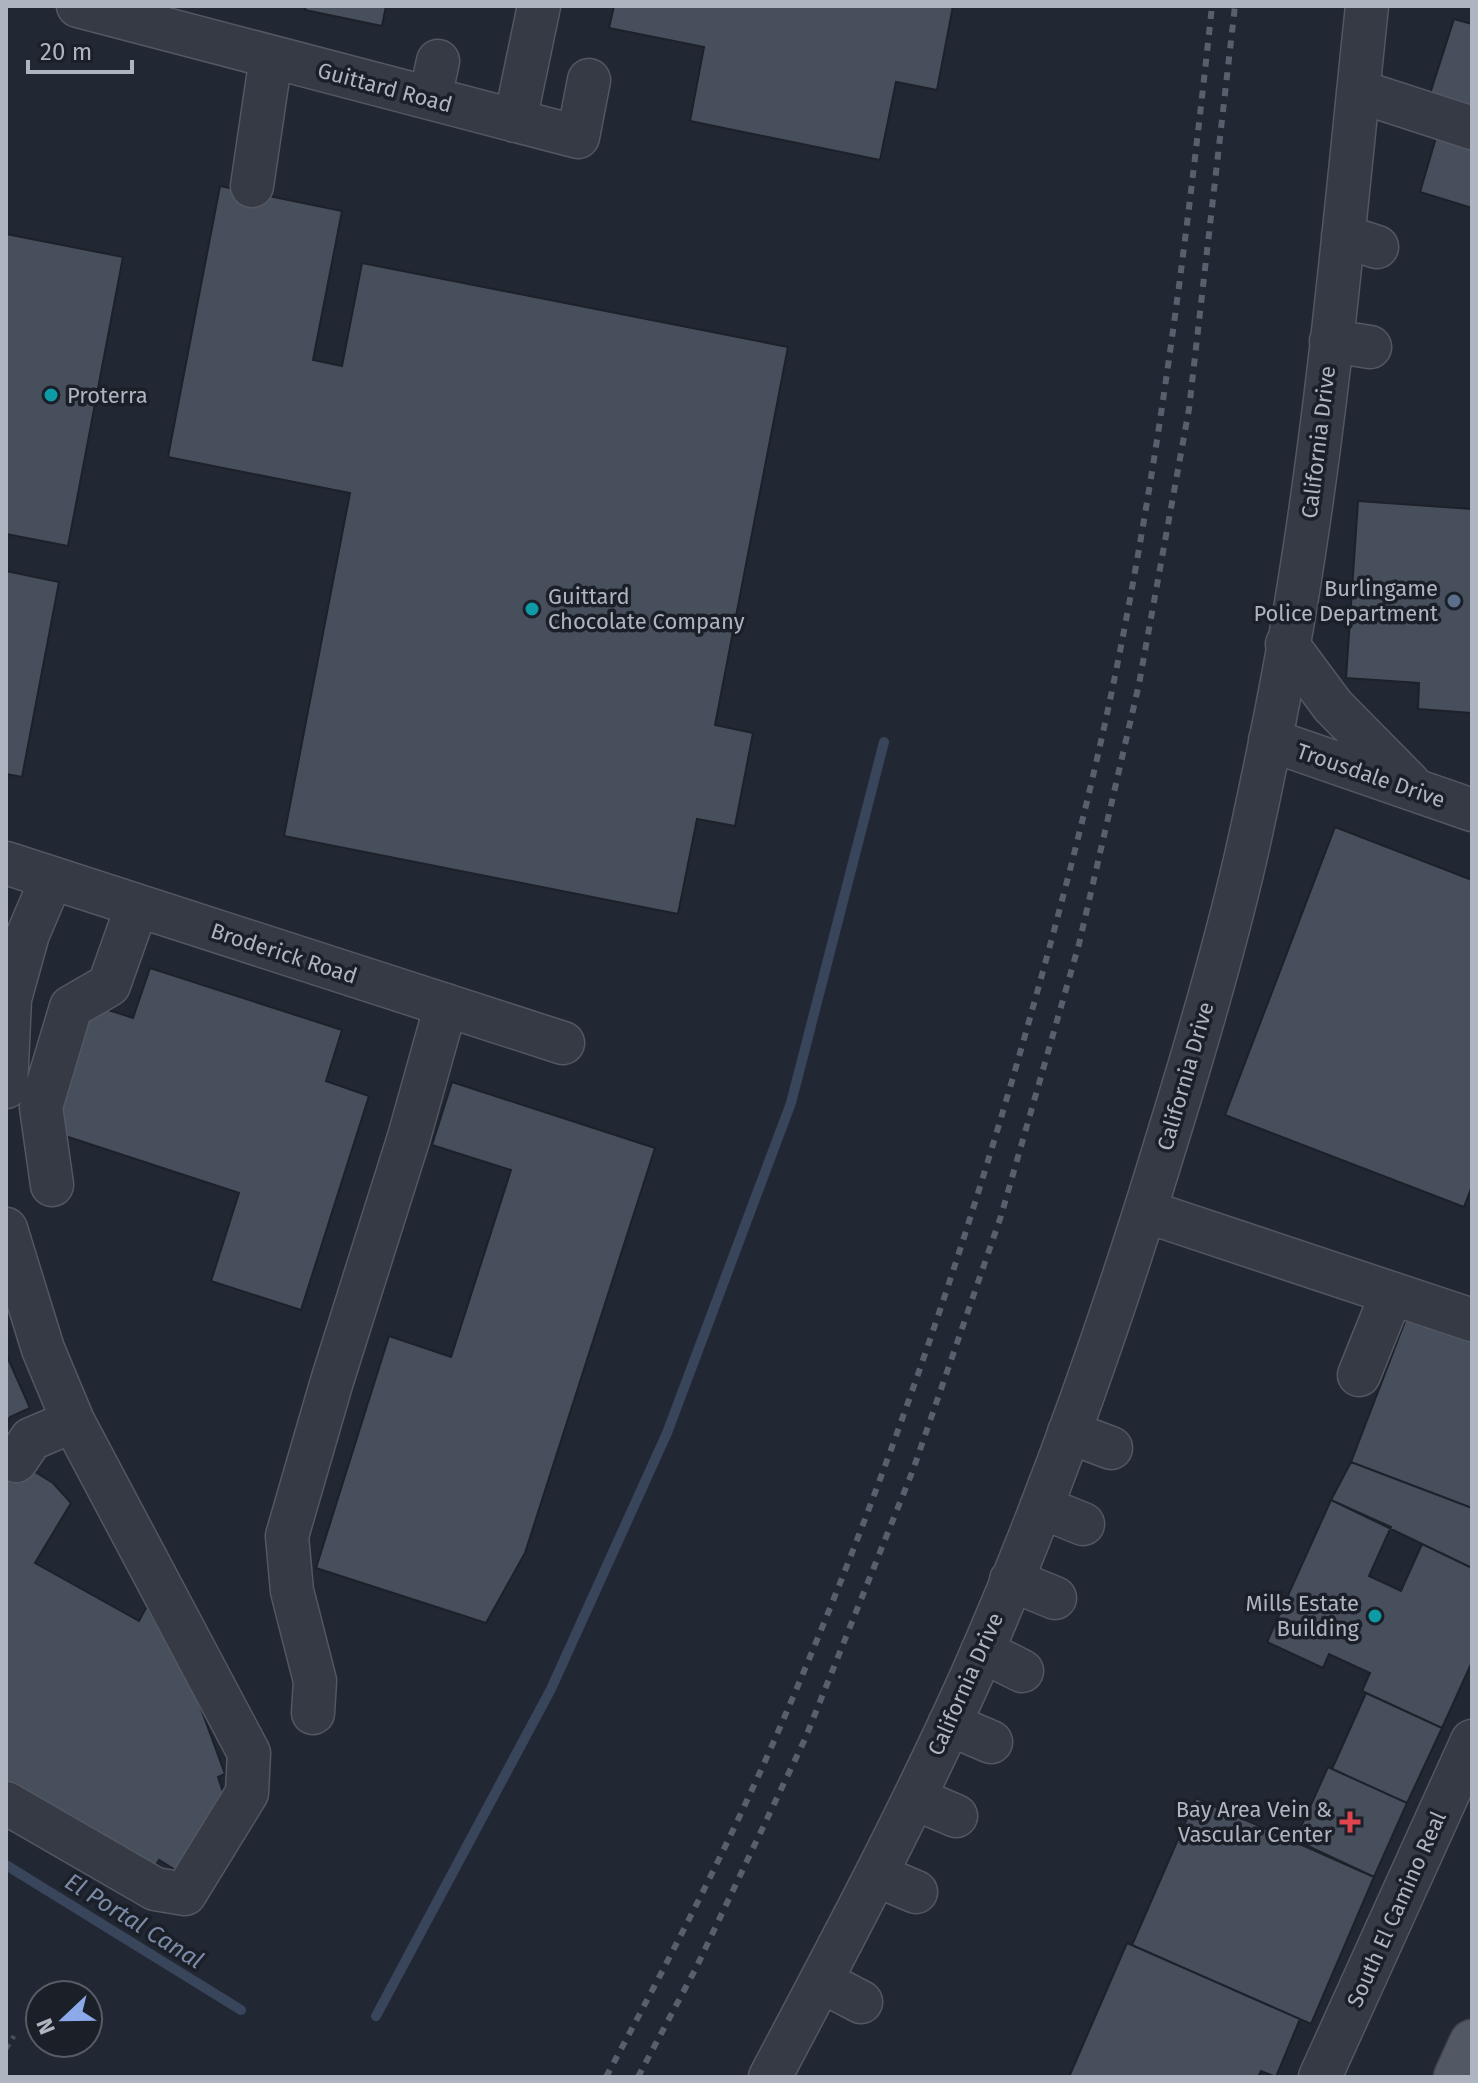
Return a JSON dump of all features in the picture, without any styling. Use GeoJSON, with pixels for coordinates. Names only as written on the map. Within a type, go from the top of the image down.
{"type":"FeatureCollection","features":[{"type":"Feature","properties":{"kind":"main road"},"geometry":{"type":"LineString","coordinates":[[1456,2077],[1472,2042]]}},
{"type":"Feature","properties":{"kind":"street","name":"Guittard Road"},"geometry":{"type":"LineString","coordinates":[[78,6],[164,17],[201,56],[271,57],[434,79],[534,126]]}},
{"type":"Feature","properties":{"kind":"street"},"geometry":{"type":"LineString","coordinates":[[539,6],[534,126],[578,137],[589,80]]}},
{"type":"Feature","properties":{"kind":"street","name":"California Drive"},"geometry":{"type":"LineString","coordinates":[[770,2077],[876,1875],[982,1651],[1069,1432],[1145,1211],[1195,1047],[1248,845],[1287,644],[1332,446],[1350,344],[1360,242],[1358,91],[1367,6]]}},
{"type":"Feature","properties":{"kind":"street"},"geometry":{"type":"LineString","coordinates":[[252,186],[271,57]]}},
{"type":"Feature","properties":{"kind":"street"},"geometry":{"type":"LineString","coordinates":[[1358,91],[1472,128]]}},
{"type":"Feature","properties":{"kind":"street"},"geometry":{"type":"LineString","coordinates":[[1287,644],[1333,706],[1415,790]]}},
{"type":"Feature","properties":{"kind":"street","name":"Trousdale Drive"},"geometry":{"type":"LineString","coordinates":[[1270,740],[1472,810]]}},
{"type":"Feature","properties":{"kind":"street","name":"Broderick Road"},"geometry":{"type":"LineString","coordinates":[[6,863],[563,1043]]}},
{"type":"Feature","properties":{"kind":"street"},"geometry":{"type":"LineString","coordinates":[[6,1087],[10,999],[28,934],[52,878]]}},
{"type":"Feature","properties":{"kind":"street"},"geometry":{"type":"LineString","coordinates":[[52,1185],[41,1107],[71,1007],[109,985],[137,906]]}},
{"type":"Feature","properties":{"kind":"street"},"geometry":{"type":"LineString","coordinates":[[313,1713],[315,1681],[292,1591],[287,1536],[409,1137],[446,1005]]}},
{"type":"Feature","properties":{"kind":"street"},"geometry":{"type":"LineString","coordinates":[[1145,1211],[1472,1320]]}},
{"type":"Feature","properties":{"kind":"street"},"geometry":{"type":"LineString","coordinates":[[6,1229],[43,1349],[73,1421],[249,1753],[247,1793],[185,1894],[155,1889],[6,1803]]}},
{"type":"Feature","properties":{"kind":"street"},"geometry":{"type":"LineString","coordinates":[[1359,1375],[1392,1293]]}},
{"type":"Feature","properties":{"kind":"street"},"geometry":{"type":"LineString","coordinates":[[16,1461],[31,1439],[73,1421]]}},
{"type":"Feature","properties":{"kind":"street"},"geometry":{"type":"LineString","coordinates":[[1069,1432],[1111,1448]]}},
{"type":"Feature","properties":{"kind":"street"},"geometry":{"type":"LineString","coordinates":[[1041,1507],[1083,1524]]}},
{"type":"Feature","properties":{"kind":"street"},"geometry":{"type":"LineString","coordinates":[[1011,1580],[1055,1598]]}},
{"type":"Feature","properties":{"kind":"street"},"geometry":{"type":"LineString","coordinates":[[982,1651],[1022,1671]]}},
{"type":"Feature","properties":{"kind":"street"},"geometry":{"type":"LineString","coordinates":[[949,1724],[991,1742]]}},
{"type":"Feature","properties":{"kind":"street","name":"South El Camino Real"},"geometry":{"type":"LineString","coordinates":[[1320,2077],[1472,1741]]}},
{"type":"Feature","properties":{"kind":"street"},"geometry":{"type":"LineString","coordinates":[[914,1798],[956,1816]]}},
{"type":"Feature","properties":{"kind":"street"},"geometry":{"type":"LineString","coordinates":[[876,1875],[916,1892]]}},
{"type":"Feature","properties":{"kind":"street"},"geometry":{"type":"LineString","coordinates":[[821,1981],[861,2002]]}},
{"type":"Feature","properties":{"kind":"path"},"geometry":{"type":"LineString","coordinates":[[6,2049],[14,2036]]}},
{"type":"Feature","properties":{"kind":"building"},"geometry":{"type":"Polygon","coordinates":[[[306,6],[386,6],[382,26],[305,10],[306,6]]]}},
{"type":"Feature","properties":{"kind":"building"},"geometry":{"type":"Polygon","coordinates":[[[614,6],[953,6],[937,90],[896,82],[880,160],[690,121],[704,47],[609,28],[614,6]]]}},
{"type":"Feature","properties":{"kind":"building"},"geometry":{"type":"Polygon","coordinates":[[[1454,19],[1472,24],[1472,112],[1429,97],[1454,19]]]}},
{"type":"Feature","properties":{"kind":"building"},"geometry":{"type":"Polygon","coordinates":[[[1438,131],[1472,142],[1472,208],[1420,192],[1438,131]]]}},
{"type":"Feature","properties":{"kind":"building","name":"Guittard Chocolate Company"},"geometry":{"type":"Polygon","coordinates":[[[220,186],[342,211],[313,360],[342,366],[362,263],[788,347],[715,725],[753,733],[735,826],[697,819],[678,914],[284,836],[350,493],[168,457],[220,186]]]}},
{"type":"Feature","properties":{"kind":"building","name":"Proterra"},"geometry":{"type":"Polygon","coordinates":[[[6,234],[123,257],[68,546],[6,534],[6,234]]]}},
{"type":"Feature","properties":{"kind":"building"},"geometry":{"type":"Polygon","coordinates":[[[1358,501],[1472,509],[1472,713],[1418,709],[1419,683],[1346,678],[1358,501]]]}},
{"type":"Feature","properties":{"kind":"building"},"geometry":{"type":"Polygon","coordinates":[[[6,571],[59,582],[22,777],[6,774],[6,571]]]}},
{"type":"Feature","properties":{"kind":"building"},"geometry":{"type":"Polygon","coordinates":[[[1335,827],[1472,880],[1472,1186],[1464,1207],[1225,1115],[1335,827]]]}},
{"type":"Feature","properties":{"kind":"building"},"geometry":{"type":"Polygon","coordinates":[[[150,968],[342,1030],[326,1081],[369,1096],[301,1310],[211,1281],[239,1193],[53,1132],[93,1005],[133,1018],[150,968]]]}},
{"type":"Feature","properties":{"kind":"building"},"geometry":{"type":"Polygon","coordinates":[[[452,1082],[655,1148],[525,1553],[486,1623],[316,1568],[389,1336],[451,1357],[511,1170],[432,1145],[452,1082]]]}},
{"type":"Feature","properties":{"kind":"building"},"geometry":{"type":"Polygon","coordinates":[[[1409,1311],[1472,1335],[1472,1508],[1351,1462],[1409,1311]]]}},
{"type":"Feature","properties":{"kind":"building"},"geometry":{"type":"Polygon","coordinates":[[[6,1354],[30,1408],[10,1417],[6,1424],[6,1354]]]}},
{"type":"Feature","properties":{"kind":"building"},"geometry":{"type":"Polygon","coordinates":[[[6,1454],[53,1483],[71,1503],[35,1563],[139,1621],[147,1606],[196,1695],[225,1774],[218,1777],[224,1795],[177,1871],[159,1860],[153,1871],[6,1782],[6,1454]]]}},
{"type":"Feature","properties":{"kind":"building"},"geometry":{"type":"Polygon","coordinates":[[[1351,1462],[1472,1508],[1472,1568],[1331,1500],[1351,1462]]]}},
{"type":"Feature","properties":{"kind":"building","name":"Mills Estate Building"},"geometry":{"type":"Polygon","coordinates":[[[1331,1500],[1391,1527],[1369,1576],[1401,1591],[1422,1544],[1472,1568],[1472,1662],[1442,1728],[1362,1691],[1370,1673],[1329,1654],[1323,1668],[1267,1642],[1331,1500]]]}},
{"type":"Feature","properties":{"kind":"building"},"geometry":{"type":"Polygon","coordinates":[[[1366,1693],[1442,1728],[1407,1803],[1332,1769],[1366,1693]]]}},
{"type":"Feature","properties":{"kind":"building"},"geometry":{"type":"Polygon","coordinates":[[[1328,1767],[1407,1803],[1374,1877],[1295,1840],[1328,1767]]]}},
{"type":"Feature","properties":{"kind":"building"},"geometry":{"type":"Polygon","coordinates":[[[1196,1798],[1374,1877],[1311,2024],[1132,1945],[1196,1798]]]}},
{"type":"Feature","properties":{"kind":"building"},"geometry":{"type":"Polygon","coordinates":[[[1127,1943],[1300,2019],[1276,2077],[1261,2071],[1258,2077],[1069,2077],[1127,1943]]]}},
{"type":"Feature","properties":{"kind":"waterway"},"geometry":{"type":"LineString","coordinates":[[376,2016],[551,1689],[667,1433],[791,1103],[884,742]]}},
{"type":"Feature","properties":{"kind":"waterway","name":"El Portal Canal"},"geometry":{"type":"LineString","coordinates":[[6,1865],[241,2010]]}},
{"type":"Feature","properties":{"kind":"railway"},"geometry":{"type":"LineString","coordinates":[[606,2077],[675,1947],[761,1770],[848,1563],[938,1317],[1016,1067],[1082,824],[1131,593],[1171,342],[1212,6]]}},
{"type":"Feature","properties":{"kind":"railway"},"geometry":{"type":"LineString","coordinates":[[638,2077],[696,1968],[805,1739],[913,1470],[1001,1216],[1079,944],[1139,684],[1189,409],[1235,6]]}},
{"type":"Feature","properties":{"kind":"place","name":"Proterra"},"geometry":{"type":"Point","coordinates":[51,395]}},
{"type":"Feature","properties":{"kind":"place","name":"Burlingame Police Department"},"geometry":{"type":"Point","coordinates":[1454,601]}},
{"type":"Feature","properties":{"kind":"place","name":"Guittard Chocolate Company"},"geometry":{"type":"Point","coordinates":[532,609]}},
{"type":"Feature","properties":{"kind":"place","name":"Mills Estate Building"},"geometry":{"type":"Point","coordinates":[1375,1616]}},
{"type":"Feature","properties":{"kind":"place","name":"Bay Area Vein & Vascular Center"},"geometry":{"type":"Point","coordinates":[1350,1822]}}]}
